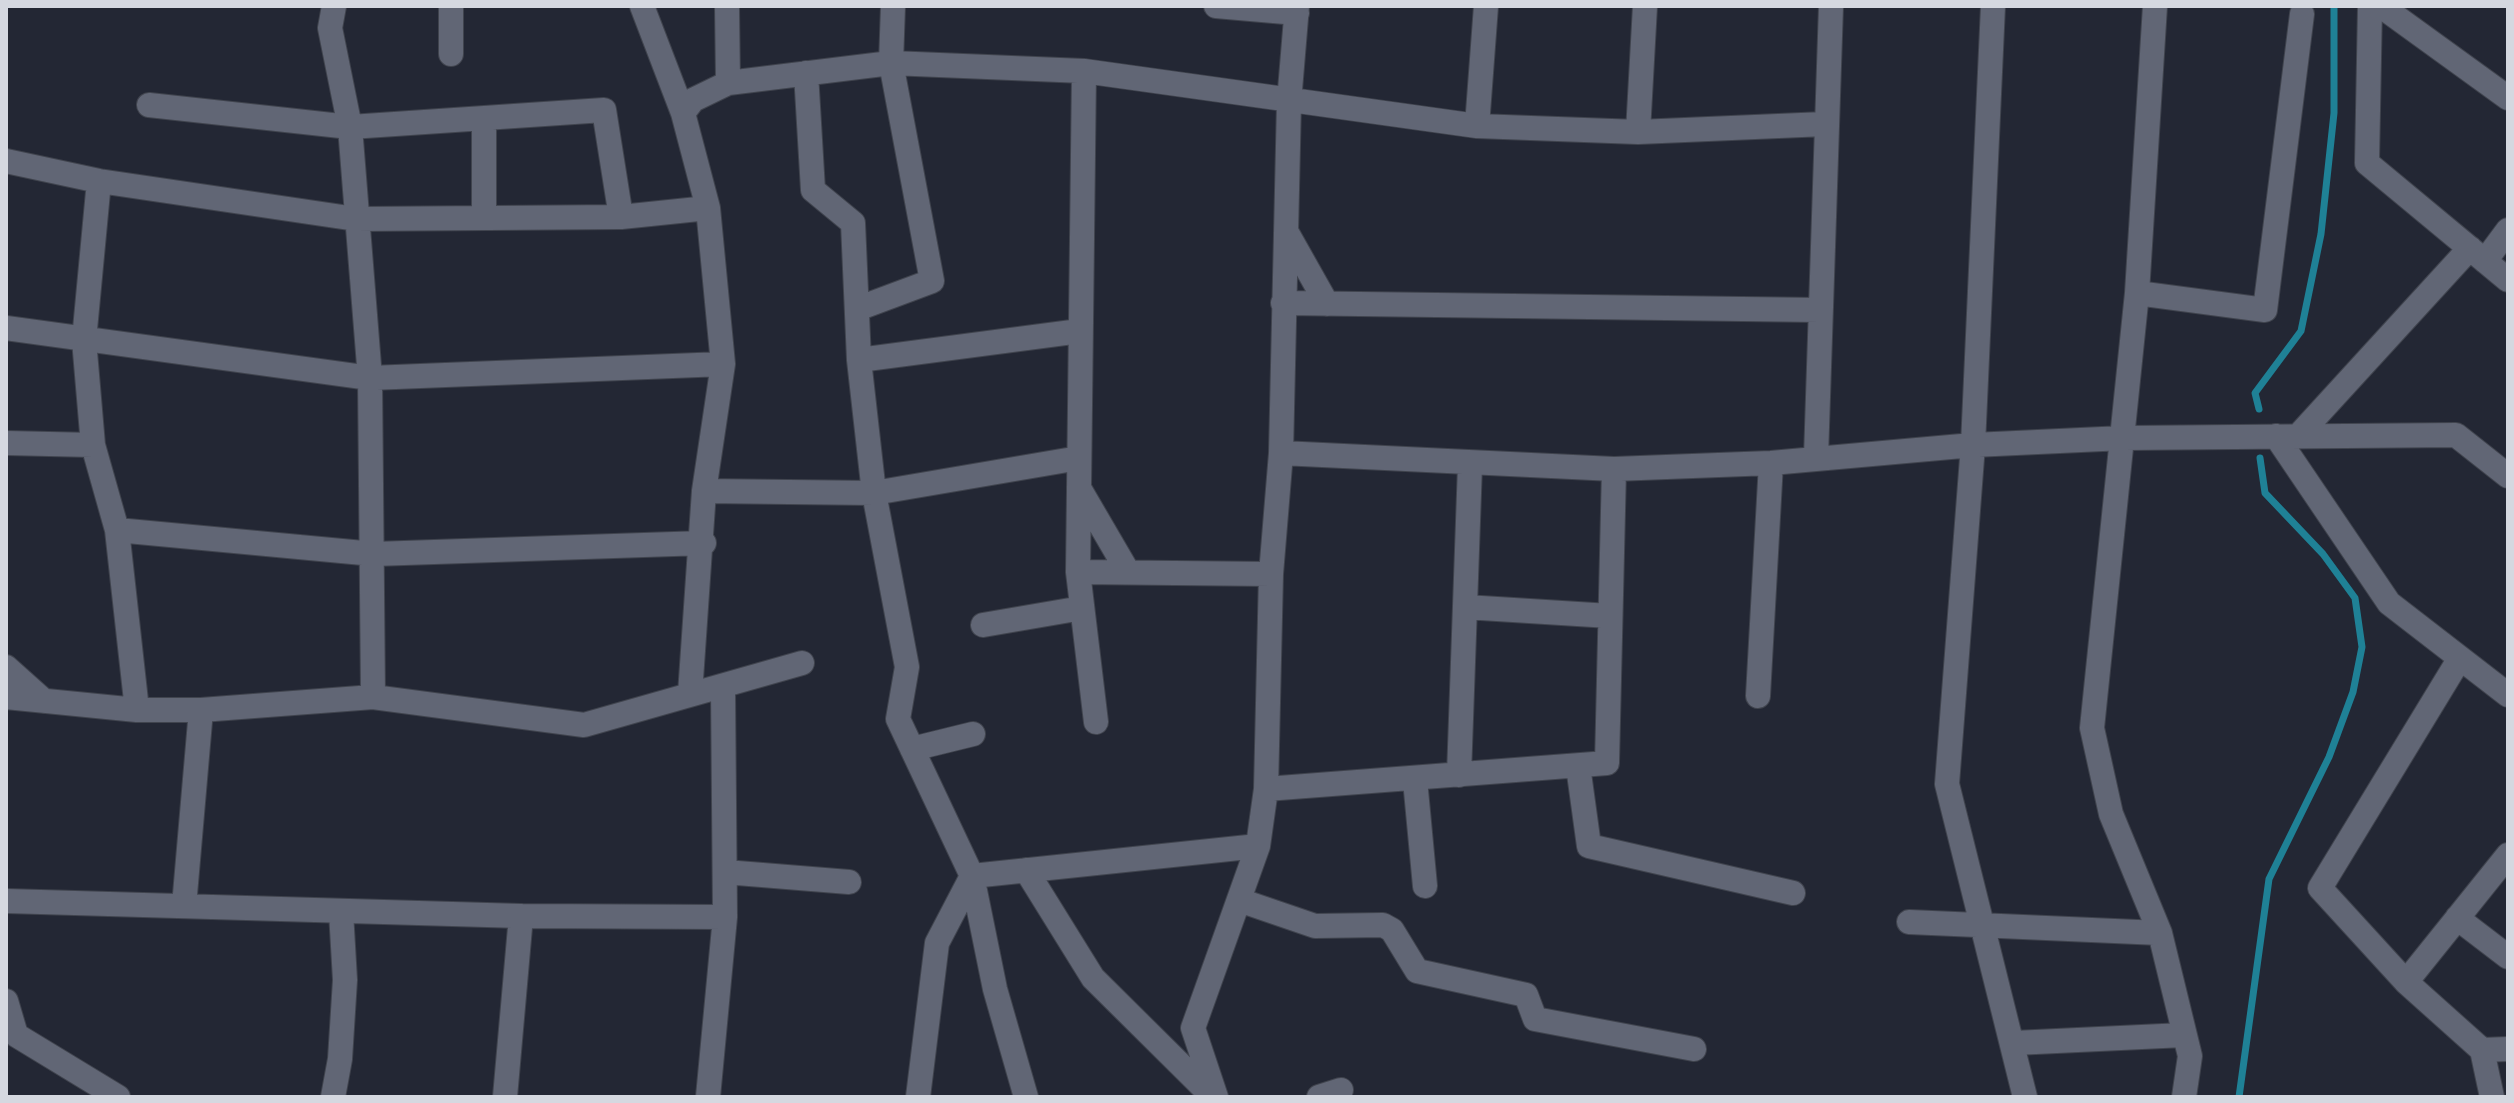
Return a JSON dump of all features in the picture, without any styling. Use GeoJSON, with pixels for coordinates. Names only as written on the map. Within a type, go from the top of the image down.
{"type":"FeatureCollection","features":[{"type":"Feature","properties":{"kind":"street"},"geometry":{"type":"LineString","coordinates":[[334,6],[330,28],[350,127],[370,378],[373,697]]}},
{"type":"Feature","properties":{"kind":"street"},"geometry":{"type":"LineString","coordinates":[[451,6],[451,54]]}},
{"type":"Feature","properties":{"kind":"street"},"geometry":{"type":"LineString","coordinates":[[642,6],[693,103],[708,208],[723,364],[720,492],[704,543],[690,694]]}},
{"type":"Feature","properties":{"kind":"street"},"geometry":{"type":"LineString","coordinates":[[727,6],[728,83]]}},
{"type":"Feature","properties":{"kind":"street"},"geometry":{"type":"LineString","coordinates":[[857,309],[932,281],[891,63],[893,6]]}},
{"type":"Feature","properties":{"kind":"street"},"geometry":{"type":"LineString","coordinates":[[1214,1097],[1193,1028],[1258,846],[1266,789],[1271,574],[1281,453],[1289,102],[1297,9],[1216,6]]}},
{"type":"Feature","properties":{"kind":"street"},"geometry":{"type":"LineString","coordinates":[[1477,126],[1486,6]]}},
{"type":"Feature","properties":{"kind":"street"},"geometry":{"type":"LineString","coordinates":[[1638,132],[1645,6]]}},
{"type":"Feature","properties":{"kind":"street"},"geometry":{"type":"LineString","coordinates":[[1816,457],[1831,6]]}},
{"type":"Feature","properties":{"kind":"street"},"geometry":{"type":"LineString","coordinates":[[1993,6],[1973,445],[1947,784],[2025,1097]]}},
{"type":"Feature","properties":{"kind":"street"},"geometry":{"type":"LineString","coordinates":[[2155,6],[2137,293],[2092,728],[2111,814],[2160,933],[2190,1056],[2184,1097]]}},
{"type":"Feature","properties":{"kind":"street"},"geometry":{"type":"LineString","coordinates":[[2370,6],[2367,163],[2508,280]]}},
{"type":"Feature","properties":{"kind":"street"},"geometry":{"type":"LineString","coordinates":[[2381,6],[2508,98]]}},
{"type":"Feature","properties":{"kind":"street"},"geometry":{"type":"LineString","coordinates":[[2137,293],[2265,310],[2302,14]]}},
{"type":"Feature","properties":{"kind":"street"},"geometry":{"type":"LineString","coordinates":[[693,103],[728,83],[891,63],[1084,71],[1477,126],[1638,132],[1825,124]]}},
{"type":"Feature","properties":{"kind":"street"},"geometry":{"type":"LineString","coordinates":[[1084,71],[1078,572],[1096,722]]}},
{"type":"Feature","properties":{"kind":"street"},"geometry":{"type":"LineString","coordinates":[[806,73],[813,190],[853,223],[859,360],[874,493],[907,667],[898,719],[972,876],[995,989],[1026,1097]]}},
{"type":"Feature","properties":{"kind":"street"},"geometry":{"type":"LineString","coordinates":[[149,105],[350,127],[604,110],[621,217]]}},
{"type":"Feature","properties":{"kind":"street"},"geometry":{"type":"LineString","coordinates":[[484,118],[484,218]]}},
{"type":"Feature","properties":{"kind":"street"},"geometry":{"type":"LineString","coordinates":[[6,161],[99,181],[356,219],[621,217],[708,208]]}},
{"type":"Feature","properties":{"kind":"street"},"geometry":{"type":"LineString","coordinates":[[99,181],[84,340],[93,445],[117,530],[137,710]]}},
{"type":"Feature","properties":{"kind":"street"},"geometry":{"type":"LineString","coordinates":[[1285,230],[1327,304]]}},
{"type":"Feature","properties":{"kind":"street"},"geometry":{"type":"LineString","coordinates":[[2287,436],[2508,230]]}},
{"type":"Feature","properties":{"kind":"street"},"geometry":{"type":"LineString","coordinates":[[1283,303],[1819,310]]}},
{"type":"Feature","properties":{"kind":"street"},"geometry":{"type":"LineString","coordinates":[[6,328],[370,378],[723,364]]}},
{"type":"Feature","properties":{"kind":"street"},"geometry":{"type":"LineString","coordinates":[[859,360],[1080,331]]}},
{"type":"Feature","properties":{"kind":"street"},"geometry":{"type":"LineString","coordinates":[[1281,453],[1470,465],[1614,469],[1771,463],[1973,445],[2124,438],[2456,435],[2508,476]]}},
{"type":"Feature","properties":{"kind":"street"},"geometry":{"type":"LineString","coordinates":[[2287,436],[2389,603],[2508,695]]}},
{"type":"Feature","properties":{"kind":"street"},"geometry":{"type":"LineString","coordinates":[[6,443],[93,445]]}},
{"type":"Feature","properties":{"kind":"street"},"geometry":{"type":"LineString","coordinates":[[720,492],[874,493],[1079,458]]}},
{"type":"Feature","properties":{"kind":"street"},"geometry":{"type":"LineString","coordinates":[[1758,696],[1771,463]]}},
{"type":"Feature","properties":{"kind":"street"},"geometry":{"type":"LineString","coordinates":[[1459,775],[1470,465]]}},
{"type":"Feature","properties":{"kind":"street"},"geometry":{"type":"LineString","coordinates":[[1266,789],[1607,763],[1614,469]]}},
{"type":"Feature","properties":{"kind":"street"},"geometry":{"type":"LineString","coordinates":[[1079,488],[1128,572]]}},
{"type":"Feature","properties":{"kind":"street"},"geometry":{"type":"LineString","coordinates":[[117,530],[374,554],[704,543]]}},
{"type":"Feature","properties":{"kind":"street"},"geometry":{"type":"LineString","coordinates":[[1078,572],[1271,574]]}},
{"type":"Feature","properties":{"kind":"street"},"geometry":{"type":"LineString","coordinates":[[1465,607],[1610,616]]}},
{"type":"Feature","properties":{"kind":"street"},"geometry":{"type":"LineString","coordinates":[[983,625],[1082,608]]}},
{"type":"Feature","properties":{"kind":"street"},"geometry":{"type":"LineString","coordinates":[[2460,658],[2320,888],[2406,982],[2482,1050],[2492,1097]]}},
{"type":"Feature","properties":{"kind":"street"},"geometry":{"type":"LineString","coordinates":[[6,697],[137,710],[201,710],[373,697],[584,725],[690,694],[723,688],[802,663]]}},
{"type":"Feature","properties":{"kind":"street"},"geometry":{"type":"LineString","coordinates":[[6,667],[44,701]]}},
{"type":"Feature","properties":{"kind":"street"},"geometry":{"type":"LineString","coordinates":[[711,1096],[725,917],[723,688]]}},
{"type":"Feature","properties":{"kind":"street"},"geometry":{"type":"LineString","coordinates":[[184,906],[201,710]]}},
{"type":"Feature","properties":{"kind":"street"},"geometry":{"type":"LineString","coordinates":[[912,749],[973,734]]}},
{"type":"Feature","properties":{"kind":"street"},"geometry":{"type":"LineString","coordinates":[[1578,766],[1589,846],[1793,893]]}},
{"type":"Feature","properties":{"kind":"street"},"geometry":{"type":"LineString","coordinates":[[1415,780],[1425,886]]}},
{"type":"Feature","properties":{"kind":"street"},"geometry":{"type":"LineString","coordinates":[[972,876],[1258,846]]}},
{"type":"Feature","properties":{"kind":"street"},"geometry":{"type":"LineString","coordinates":[[2406,982],[2508,855]]}},
{"type":"Feature","properties":{"kind":"street"},"geometry":{"type":"LineString","coordinates":[[1019,871],[1093,978],[1214,1097]]}},
{"type":"Feature","properties":{"kind":"street"},"geometry":{"type":"LineString","coordinates":[[725,872],[849,882]]}},
{"type":"Feature","properties":{"kind":"street"},"geometry":{"type":"LineString","coordinates":[[918,1097],[937,943],[972,876]]}},
{"type":"Feature","properties":{"kind":"street"},"geometry":{"type":"LineString","coordinates":[[1239,900],[1315,926],[1383,925],[1396,935],[1417,971],[1526,995],[1535,1019],[1694,1049]]}},
{"type":"Feature","properties":{"kind":"street"},"geometry":{"type":"LineString","coordinates":[[6,901],[341,912],[725,917]]}},
{"type":"Feature","properties":{"kind":"street"},"geometry":{"type":"LineString","coordinates":[[333,1097],[340,1059],[345,980],[341,912]]}},
{"type":"Feature","properties":{"kind":"street"},"geometry":{"type":"LineString","coordinates":[[505,1097],[521,916]]}},
{"type":"Feature","properties":{"kind":"street"},"geometry":{"type":"LineString","coordinates":[[2457,918],[2508,957]]}},
{"type":"Feature","properties":{"kind":"street"},"geometry":{"type":"LineString","coordinates":[[1909,922],[2160,933]]}},
{"type":"Feature","properties":{"kind":"street"},"geometry":{"type":"LineString","coordinates":[[6,1001],[16,1035],[118,1097]]}},
{"type":"Feature","properties":{"kind":"street"},"geometry":{"type":"LineString","coordinates":[[2014,1043],[2184,1035]]}},
{"type":"Feature","properties":{"kind":"street"},"geometry":{"type":"LineString","coordinates":[[2482,1050],[2508,1049]]}},
{"type":"Feature","properties":{"kind":"waterway"},"geometry":{"type":"LineString","coordinates":[[2259,409],[2255,393],[2301,331],[2321,234],[2334,113],[2334,6]]}},
{"type":"Feature","properties":{"kind":"waterway"},"geometry":{"type":"LineString","coordinates":[[2239,1097],[2269,879],[2329,757],[2353,692],[2362,647],[2355,598],[2323,554],[2265,493],[2260,458]]}}]}
